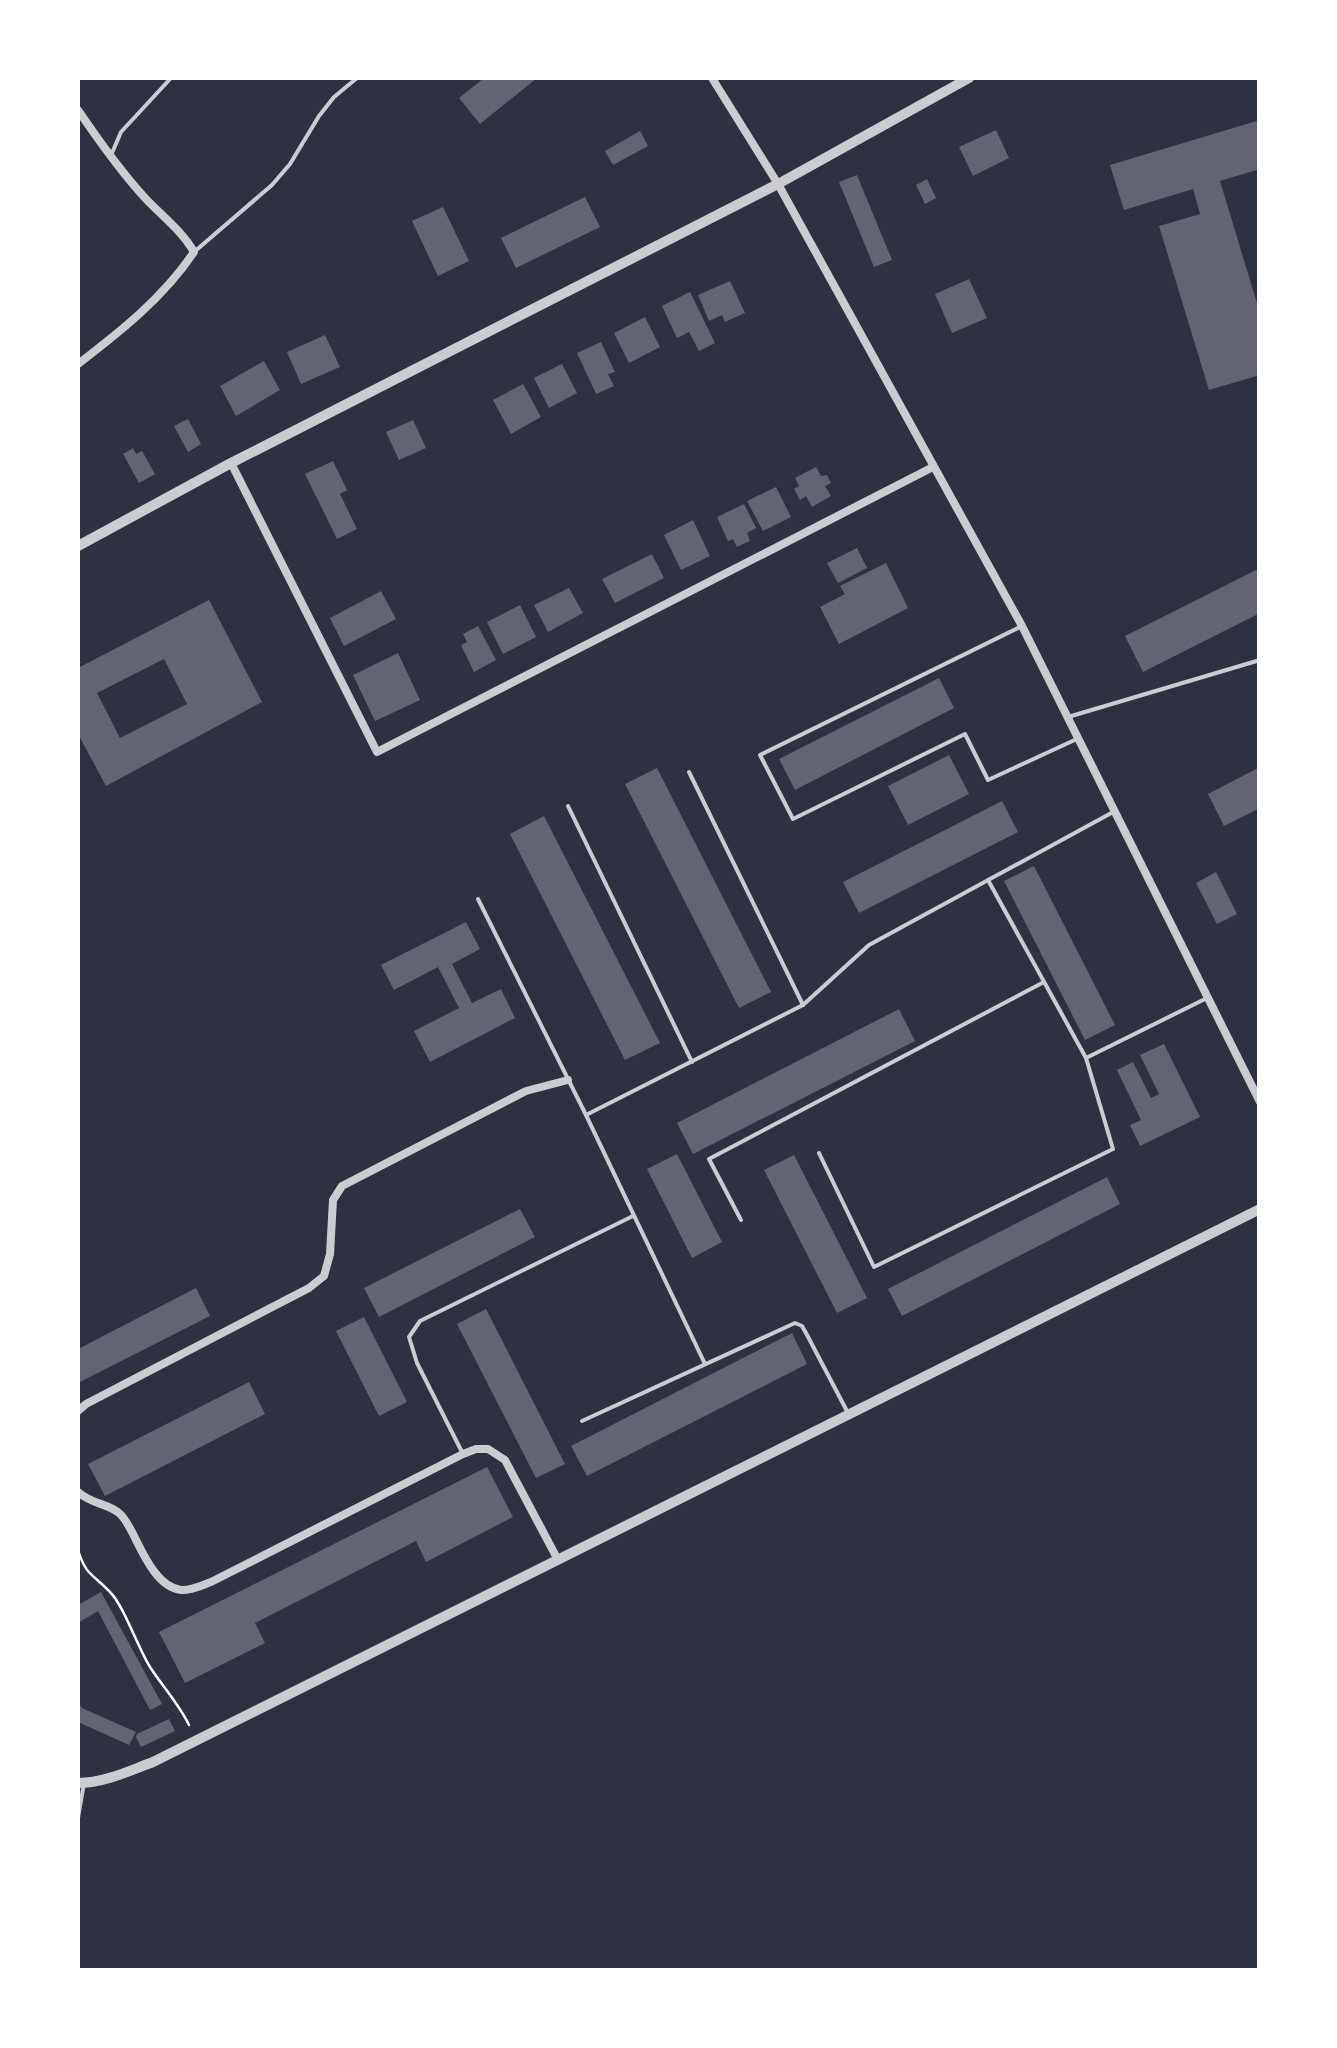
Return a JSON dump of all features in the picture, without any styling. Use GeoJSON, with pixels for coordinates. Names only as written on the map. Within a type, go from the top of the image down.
{"type":"FeatureCollection","features":[{"type":"Feature","properties":{"kind":"street"},"geometry":{"type":"LineString","coordinates":[[712,78],[778,184],[1022,626],[1207,998],[1255,1083],[1260,1102]]}},
{"type":"Feature","properties":{"kind":"street"},"geometry":{"type":"LineString","coordinates":[[78,546],[231,462],[778,184],[969,78]]}},
{"type":"Feature","properties":{"kind":"street"},"geometry":{"type":"LineString","coordinates":[[78,110],[110,158],[194,252],[137,319],[78,364]]}},
{"type":"Feature","properties":{"kind":"street"},"geometry":{"type":"LineString","coordinates":[[231,462],[377,752],[933,467]]}},
{"type":"Feature","properties":{"kind":"street"},"geometry":{"type":"LineString","coordinates":[[78,1411],[309,1288],[324,1276],[334,1200],[342,1186],[526,1091],[568,1080]]}},
{"type":"Feature","properties":{"kind":"street"},"geometry":{"type":"LineString","coordinates":[[81,1783],[116,1776],[153,1762],[1260,1209]]}},
{"type":"Feature","properties":{"kind":"street"},"geometry":{"type":"LineString","coordinates":[[78,1492],[92,1503],[115,1509],[124,1517],[155,1572],[168,1585],[190,1590],[463,1454],[488,1449],[505,1460],[558,1560]]}},
{"type":"Feature","properties":{"kind":"lane"},"geometry":{"type":"LineString","coordinates":[[110,158],[121,132],[170,78]]}},
{"type":"Feature","properties":{"kind":"lane"},"geometry":{"type":"LineString","coordinates":[[194,252],[272,185],[290,164],[326,106],[356,78]]}},
{"type":"Feature","properties":{"kind":"lane"},"geometry":{"type":"LineString","coordinates":[[1022,626],[760,754],[793,819],[964,734],[988,780],[1079,738]]}},
{"type":"Feature","properties":{"kind":"lane"},"geometry":{"type":"LineString","coordinates":[[1068,717],[1260,660]]}},
{"type":"Feature","properties":{"kind":"lane"},"geometry":{"type":"LineString","coordinates":[[689,772],[802,1005]]}},
{"type":"Feature","properties":{"kind":"lane"},"geometry":{"type":"LineString","coordinates":[[568,806],[692,1062]]}},
{"type":"Feature","properties":{"kind":"lane"},"geometry":{"type":"LineString","coordinates":[[586,1115],[802,1005],[869,945],[1115,811]]}},
{"type":"Feature","properties":{"kind":"lane"},"geometry":{"type":"LineString","coordinates":[[818,1152],[874,1268],[1113,1150],[1086,1058],[988,880]]}},
{"type":"Feature","properties":{"kind":"lane"},"geometry":{"type":"LineString","coordinates":[[478,899],[705,1364]]}},
{"type":"Feature","properties":{"kind":"lane"},"geometry":{"type":"LineString","coordinates":[[741,1220],[709,1159],[1044,982]]}},
{"type":"Feature","properties":{"kind":"lane"},"geometry":{"type":"LineString","coordinates":[[1086,1058],[1207,998]]}},
{"type":"Feature","properties":{"kind":"lane"},"geometry":{"type":"LineString","coordinates":[[463,1454],[416,1363],[409,1337],[420,1321],[632,1216]]}},
{"type":"Feature","properties":{"kind":"lane"},"geometry":{"type":"LineString","coordinates":[[582,1421],[795,1323],[802,1326],[849,1414]]}},
{"type":"Feature","properties":{"kind":"lane"},"geometry":{"type":"LineString","coordinates":[[78,1818],[81,1783]]}},
{"type":"Feature","properties":{"kind":"path"},"geometry":{"type":"LineString","coordinates":[[78,1550],[92,1578],[111,1592],[151,1668],[183,1713],[196,1740]]}},
{"type":"Feature","properties":{"kind":"building"},"geometry":{"type":"Polygon","coordinates":[[[484,78],[537,78],[480,124],[459,98],[484,78]]]}},
{"type":"Feature","properties":{"kind":"building"},"geometry":{"type":"Polygon","coordinates":[[[1260,120],[1260,169],[1220,181],[1260,313],[1260,375],[1209,390],[1159,226],[1200,214],[1193,189],[1124,210],[1110,165],[1260,120]]]}},
{"type":"Feature","properties":{"kind":"building"},"geometry":{"type":"Polygon","coordinates":[[[996,130],[1009,158],[973,176],[959,147],[996,130]]]}},
{"type":"Feature","properties":{"kind":"building"},"geometry":{"type":"Polygon","coordinates":[[[640,131],[648,146],[613,165],[605,151],[640,131]]]}},
{"type":"Feature","properties":{"kind":"building"},"geometry":{"type":"Polygon","coordinates":[[[857,175],[892,260],[874,267],[839,182],[857,175]]]}},
{"type":"Feature","properties":{"kind":"building"},"geometry":{"type":"Polygon","coordinates":[[[927,179],[936,198],[925,204],[916,185],[927,179]]]}},
{"type":"Feature","properties":{"kind":"building"},"geometry":{"type":"Polygon","coordinates":[[[585,197],[600,227],[516,268],[501,238],[585,197]]]}},
{"type":"Feature","properties":{"kind":"building"},"geometry":{"type":"Polygon","coordinates":[[[443,207],[469,261],[438,276],[412,221],[443,207]]]}},
{"type":"Feature","properties":{"kind":"building"},"geometry":{"type":"Polygon","coordinates":[[[969,279],[987,318],[952,333],[935,294],[969,279]]]}},
{"type":"Feature","properties":{"kind":"building"},"geometry":{"type":"Polygon","coordinates":[[[730,281],[745,313],[725,322],[722,315],[709,321],[698,295],[730,281]]]}},
{"type":"Feature","properties":{"kind":"building"},"geometry":{"type":"Polygon","coordinates":[[[690,292],[715,343],[699,351],[689,332],[677,338],[662,306],[690,292]]]}},
{"type":"Feature","properties":{"kind":"building"},"geometry":{"type":"Polygon","coordinates":[[[645,317],[660,347],[629,363],[614,333],[645,317]]]}},
{"type":"Feature","properties":{"kind":"building"},"geometry":{"type":"Polygon","coordinates":[[[325,335],[340,367],[301,384],[287,352],[325,335]]]}},
{"type":"Feature","properties":{"kind":"building"},"geometry":{"type":"Polygon","coordinates":[[[601,342],[615,372],[608,374],[614,386],[596,394],[577,353],[601,342]]]}},
{"type":"Feature","properties":{"kind":"building"},"geometry":{"type":"Polygon","coordinates":[[[264,361],[280,390],[236,416],[220,386],[264,361]]]}},
{"type":"Feature","properties":{"kind":"building"},"geometry":{"type":"Polygon","coordinates":[[[562,364],[577,393],[549,408],[534,378],[562,364]]]}},
{"type":"Feature","properties":{"kind":"building"},"geometry":{"type":"Polygon","coordinates":[[[523,384],[541,417],[511,434],[493,400],[523,384]]]}},
{"type":"Feature","properties":{"kind":"building"},"geometry":{"type":"Polygon","coordinates":[[[188,419],[201,444],[188,452],[174,426],[188,419]]]}},
{"type":"Feature","properties":{"kind":"building"},"geometry":{"type":"Polygon","coordinates":[[[413,420],[426,448],[399,460],[386,432],[413,420]]]}},
{"type":"Feature","properties":{"kind":"building"},"geometry":{"type":"Polygon","coordinates":[[[133,448],[136,454],[142,451],[155,474],[139,483],[123,454],[133,448]]]}},
{"type":"Feature","properties":{"kind":"building"},"geometry":{"type":"Polygon","coordinates":[[[333,461],[347,490],[340,494],[357,529],[337,539],[305,474],[333,461]]]}},
{"type":"Feature","properties":{"kind":"building"},"geometry":{"type":"Polygon","coordinates":[[[816,467],[821,476],[827,475],[831,483],[825,486],[831,496],[812,507],[806,496],[800,500],[794,489],[799,486],[795,478],[816,467]]]}},
{"type":"Feature","properties":{"kind":"building"},"geometry":{"type":"Polygon","coordinates":[[[776,487],[791,517],[763,531],[747,501],[776,487]]]}},
{"type":"Feature","properties":{"kind":"building"},"geometry":{"type":"Polygon","coordinates":[[[744,504],[756,528],[747,533],[750,541],[737,547],[733,539],[728,541],[717,517],[744,504]]]}},
{"type":"Feature","properties":{"kind":"building"},"geometry":{"type":"Polygon","coordinates":[[[693,520],[710,556],[681,570],[664,535],[693,520]]]}},
{"type":"Feature","properties":{"kind":"building"},"geometry":{"type":"Polygon","coordinates":[[[857,548],[867,568],[838,583],[827,563],[857,548]]]}},
{"type":"Feature","properties":{"kind":"building"},"geometry":{"type":"Polygon","coordinates":[[[652,554],[664,578],[615,603],[602,579],[652,554]]]}},
{"type":"Feature","properties":{"kind":"building"},"geometry":{"type":"Polygon","coordinates":[[[886,563],[908,608],[839,644],[820,607],[845,594],[840,586],[886,563]]]}},
{"type":"Feature","properties":{"kind":"building"},"geometry":{"type":"Polygon","coordinates":[[[1260,568],[1260,613],[1143,672],[1125,636],[1260,568]]]}},
{"type":"Feature","properties":{"kind":"building"},"geometry":{"type":"Polygon","coordinates":[[[569,588],[583,613],[548,632],[534,605],[569,588]]]}},
{"type":"Feature","properties":{"kind":"building"},"geometry":{"type":"Polygon","coordinates":[[[381,591],[396,619],[344,646],[330,618],[381,591]]]}},
{"type":"Feature","properties":{"kind":"building"},"geometry":{"type":"Polygon","coordinates":[[[209,600],[262,702],[106,786],[78,734],[78,668],[209,600]],[[164,659],[97,693],[120,738],[187,704],[164,659]]]}},
{"type":"Feature","properties":{"kind":"building"},"geometry":{"type":"Polygon","coordinates":[[[520,605],[536,637],[503,654],[487,622],[520,605]]]}},
{"type":"Feature","properties":{"kind":"building"},"geometry":{"type":"Polygon","coordinates":[[[478,626],[496,660],[474,672],[461,645],[467,642],[463,634],[478,626]]]}},
{"type":"Feature","properties":{"kind":"building"},"geometry":{"type":"Polygon","coordinates":[[[398,653],[420,700],[375,721],[353,675],[398,653]]]}},
{"type":"Feature","properties":{"kind":"building"},"geometry":{"type":"Polygon","coordinates":[[[939,678],[954,708],[795,790],[779,759],[939,678]]]}},
{"type":"Feature","properties":{"kind":"building"},"geometry":{"type":"Polygon","coordinates":[[[949,755],[969,794],[908,825],[888,786],[949,755]]]}},
{"type":"Feature","properties":{"kind":"building"},"geometry":{"type":"Polygon","coordinates":[[[1260,767],[1260,808],[1224,826],[1208,794],[1260,767]]]}},
{"type":"Feature","properties":{"kind":"building"},"geometry":{"type":"Polygon","coordinates":[[[657,768],[771,992],[739,1008],[625,784],[657,768]]]}},
{"type":"Feature","properties":{"kind":"building"},"geometry":{"type":"Polygon","coordinates":[[[1002,801],[1018,832],[859,913],[843,882],[1002,801]]]}},
{"type":"Feature","properties":{"kind":"building"},"geometry":{"type":"Polygon","coordinates":[[[544,816],[660,1043],[625,1060],[510,834],[544,816]]]}},
{"type":"Feature","properties":{"kind":"building"},"geometry":{"type":"Polygon","coordinates":[[[1034,866],[1115,1025],[1085,1040],[1004,881],[1034,866]]]}},
{"type":"Feature","properties":{"kind":"building"},"geometry":{"type":"Polygon","coordinates":[[[1216,872],[1237,914],[1217,924],[1196,883],[1216,872]]]}},
{"type":"Feature","properties":{"kind":"building"},"geometry":{"type":"Polygon","coordinates":[[[466,922],[480,949],[452,964],[472,1003],[501,989],[515,1018],[430,1062],[414,1031],[459,1008],[438,967],[394,990],[381,965],[466,922]]]}},
{"type":"Feature","properties":{"kind":"building"},"geometry":{"type":"Polygon","coordinates":[[[899,1009],[915,1041],[693,1154],[677,1123],[899,1009]]]}},
{"type":"Feature","properties":{"kind":"building"},"geometry":{"type":"Polygon","coordinates":[[[1164,1044],[1200,1117],[1140,1146],[1130,1125],[1141,1120],[1117,1070],[1133,1062],[1151,1098],[1159,1094],[1140,1055],[1164,1044]]]}},
{"type":"Feature","properties":{"kind":"building"},"geometry":{"type":"Polygon","coordinates":[[[677,1154],[722,1242],[692,1258],[647,1169],[677,1154]]]}},
{"type":"Feature","properties":{"kind":"building"},"geometry":{"type":"Polygon","coordinates":[[[794,1155],[867,1298],[837,1313],[764,1170],[794,1155]]]}},
{"type":"Feature","properties":{"kind":"building"},"geometry":{"type":"Polygon","coordinates":[[[1107,1177],[1120,1204],[902,1316],[888,1289],[1107,1177]]]}},
{"type":"Feature","properties":{"kind":"building"},"geometry":{"type":"Polygon","coordinates":[[[520,1209],[535,1237],[379,1317],[364,1288],[520,1209]]]}},
{"type":"Feature","properties":{"kind":"building"},"geometry":{"type":"Polygon","coordinates":[[[196,1288],[210,1316],[78,1383],[78,1349],[196,1288]]]}},
{"type":"Feature","properties":{"kind":"building"},"geometry":{"type":"Polygon","coordinates":[[[486,1309],[565,1464],[536,1478],[457,1324],[486,1309]]]}},
{"type":"Feature","properties":{"kind":"building"},"geometry":{"type":"Polygon","coordinates":[[[364,1317],[407,1402],[379,1416],[336,1331],[364,1317]]]}},
{"type":"Feature","properties":{"kind":"building"},"geometry":{"type":"Polygon","coordinates":[[[792,1333],[807,1364],[587,1476],[571,1446],[792,1333]]]}},
{"type":"Feature","properties":{"kind":"building"},"geometry":{"type":"Polygon","coordinates":[[[249,1382],[265,1414],[105,1496],[88,1464],[249,1382]]]}},
{"type":"Feature","properties":{"kind":"building"},"geometry":{"type":"Polygon","coordinates":[[[487,1467],[513,1517],[426,1562],[416,1541],[255,1623],[265,1643],[185,1683],[159,1632],[487,1467]]]}},
{"type":"Feature","properties":{"kind":"building"},"geometry":{"type":"Polygon","coordinates":[[[101,1592],[162,1704],[150,1710],[98,1611],[78,1623],[78,1605],[101,1592]]]}},
{"type":"Feature","properties":{"kind":"building"},"geometry":{"type":"Polygon","coordinates":[[[78,1702],[82,1708],[136,1732],[129,1745],[78,1722],[78,1702]]]}},
{"type":"Feature","properties":{"kind":"building"},"geometry":{"type":"Polygon","coordinates":[[[169,1719],[175,1731],[141,1747],[137,1734],[169,1719]]]}}]}
